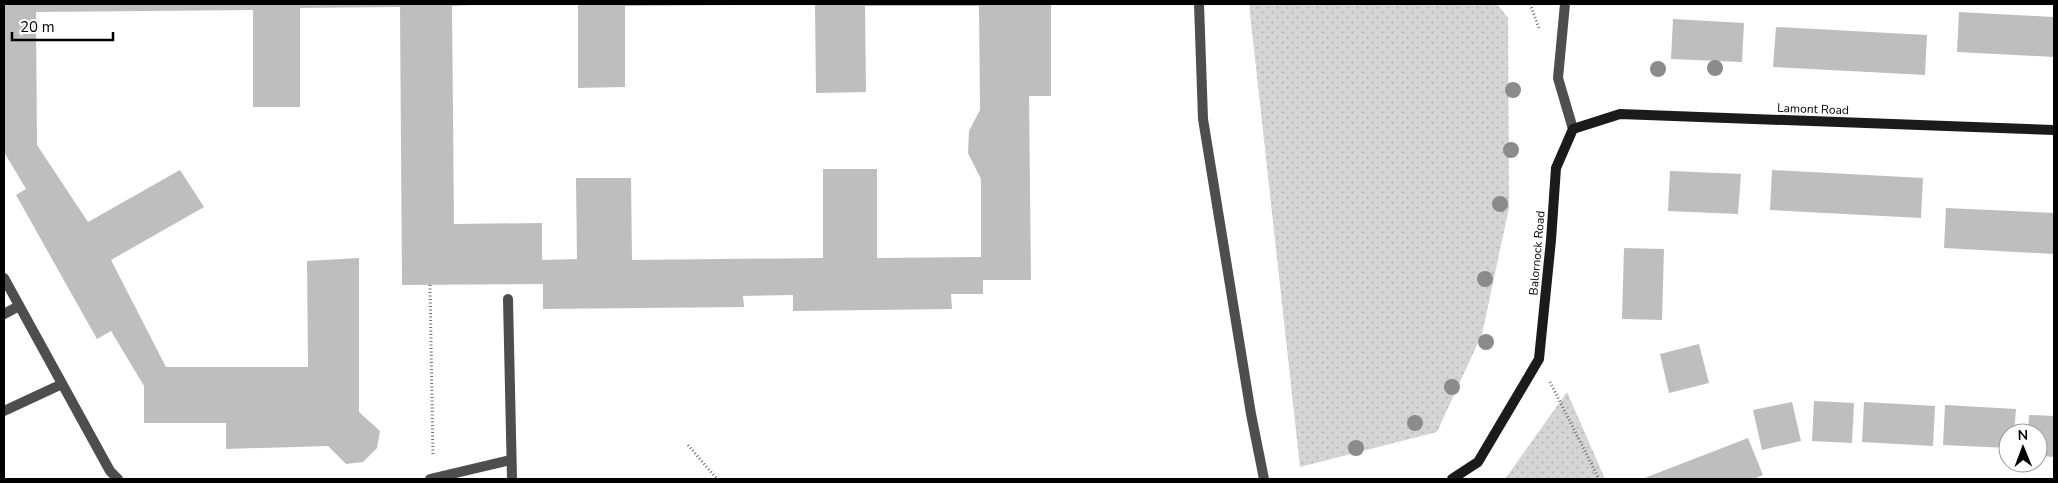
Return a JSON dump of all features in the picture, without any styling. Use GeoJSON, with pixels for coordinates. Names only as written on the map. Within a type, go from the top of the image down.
{"type":"FeatureCollection","features":[{"type":"Feature","properties":{"kind":"street"},"geometry":{"type":"LineString","coordinates":[[1199,4],[1203,119],[1251,414],[1264,479]]}},
{"type":"Feature","properties":{"kind":"street"},"geometry":{"type":"LineString","coordinates":[[1565,4],[1558,78],[1573,129]]}},
{"type":"Feature","properties":{"kind":"street","name":"Lamont Road"},"geometry":{"type":"LineString","coordinates":[[1573,129],[1620,114],[2054,130]]}},
{"type":"Feature","properties":{"kind":"street","name":"Balornock Road"},"geometry":{"type":"LineString","coordinates":[[1452,479],[1478,462],[1539,359],[1556,168],[1573,129]]}},
{"type":"Feature","properties":{"kind":"street"},"geometry":{"type":"LineString","coordinates":[[4,278],[110,470],[118,479]]}},
{"type":"Feature","properties":{"kind":"street"},"geometry":{"type":"LineString","coordinates":[[508,299],[510,460],[512,479]]}},
{"type":"Feature","properties":{"kind":"street"},"geometry":{"type":"LineString","coordinates":[[4,314],[19,306]]}},
{"type":"Feature","properties":{"kind":"street"},"geometry":{"type":"LineString","coordinates":[[4,411],[62,384]]}},
{"type":"Feature","properties":{"kind":"street"},"geometry":{"type":"LineString","coordinates":[[432,479],[510,460]]}},
{"type":"Feature","properties":{"kind":"path"},"geometry":{"type":"LineString","coordinates":[[430,285],[432,479]]}},
{"type":"Feature","properties":{"kind":"path"},"geometry":{"type":"LineString","coordinates":[[1539,359],[1599,479]]}},
{"type":"Feature","properties":{"kind":"path"},"geometry":{"type":"LineString","coordinates":[[688,445],[717,479]]}},
{"type":"Feature","properties":{"kind":"shaded area"},"geometry":{"type":"Polygon","coordinates":[[[1249,4],[1497,4],[1508,18],[1509,208],[1482,334],[1437,432],[1300,467],[1249,4]]]}},
{"type":"Feature","properties":{"kind":"shaded area"},"geometry":{"type":"Polygon","coordinates":[[[1567,392],[1605,479],[1505,479],[1567,392]]]}},
{"type":"Feature","properties":{"kind":"building"},"geometry":{"type":"Polygon","coordinates":[[[4,4],[492,4],[452,6],[454,224],[542,223],[542,260],[577,259],[576,178],[631,178],[632,260],[823,258],[823,169],[877,169],[877,258],[981,257],[981,179],[968,153],[969,131],[980,110],[979,6],[865,6],[866,92],[816,93],[815,4],[1051,4],[1051,96],[1029,96],[1031,280],[983,280],[983,294],[951,294],[952,309],[793,311],[793,295],[743,296],[744,307],[543,309],[543,284],[402,285],[400,7],[300,8],[300,107],[253,107],[253,10],[36,12],[37,145],[88,222],[180,170],[204,207],[111,260],[166,367],[308,367],[307,261],[359,258],[359,412],[380,431],[377,448],[363,462],[346,464],[328,446],[226,449],[226,423],[144,423],[144,386],[111,331],[97,339],[16,195],[26,189],[4,152],[4,4]]]}},
{"type":"Feature","properties":{"kind":"building"},"geometry":{"type":"Polygon","coordinates":[[[578,4],[744,5],[625,6],[625,87],[578,88],[578,4]]]}},
{"type":"Feature","properties":{"kind":"building"},"geometry":{"type":"Polygon","coordinates":[[[1959,12],[2054,17],[2054,57],[1957,52],[1959,12]]]}},
{"type":"Feature","properties":{"kind":"building"},"geometry":{"type":"Polygon","coordinates":[[[1673,19],[1744,23],[1742,62],[1671,59],[1673,19]]]}},
{"type":"Feature","properties":{"kind":"building"},"geometry":{"type":"Polygon","coordinates":[[[1776,27],[1927,35],[1925,75],[1773,67],[1776,27]]]}},
{"type":"Feature","properties":{"kind":"building"},"geometry":{"type":"Polygon","coordinates":[[[1772,170],[1923,178],[1921,218],[1770,210],[1772,170]]]}},
{"type":"Feature","properties":{"kind":"building"},"geometry":{"type":"Polygon","coordinates":[[[1670,171],[1741,174],[1738,214],[1668,211],[1670,171]]]}},
{"type":"Feature","properties":{"kind":"building"},"geometry":{"type":"Polygon","coordinates":[[[1946,208],[2054,213],[2054,254],[1944,248],[1946,208]]]}},
{"type":"Feature","properties":{"kind":"building"},"geometry":{"type":"Polygon","coordinates":[[[1624,248],[1664,249],[1662,320],[1622,319],[1624,248]]]}},
{"type":"Feature","properties":{"kind":"building"},"geometry":{"type":"Polygon","coordinates":[[[1699,344],[1709,383],[1669,393],[1660,354],[1699,344]]]}},
{"type":"Feature","properties":{"kind":"building"},"geometry":{"type":"Polygon","coordinates":[[[1814,401],[1854,403],[1852,443],[1812,441],[1814,401]]]}},
{"type":"Feature","properties":{"kind":"building"},"geometry":{"type":"Polygon","coordinates":[[[1792,402],[1801,441],[1762,450],[1753,410],[1792,402]]]}},
{"type":"Feature","properties":{"kind":"building"},"geometry":{"type":"Polygon","coordinates":[[[1864,402],[1935,406],[1933,446],[1862,442],[1864,402]]]}},
{"type":"Feature","properties":{"kind":"building"},"geometry":{"type":"Polygon","coordinates":[[[1945,405],[2016,409],[2015,423],[1998,423],[1998,448],[1943,445],[1945,405]]]}},
{"type":"Feature","properties":{"kind":"building"},"geometry":{"type":"Polygon","coordinates":[[[2029,415],[2054,416],[2054,457],[2048,457],[2048,423],[2029,423],[2029,415]]]}},
{"type":"Feature","properties":{"kind":"building"},"geometry":{"type":"Polygon","coordinates":[[[1748,438],[1763,475],[1753,479],[1642,479],[1748,438]]]}}]}
